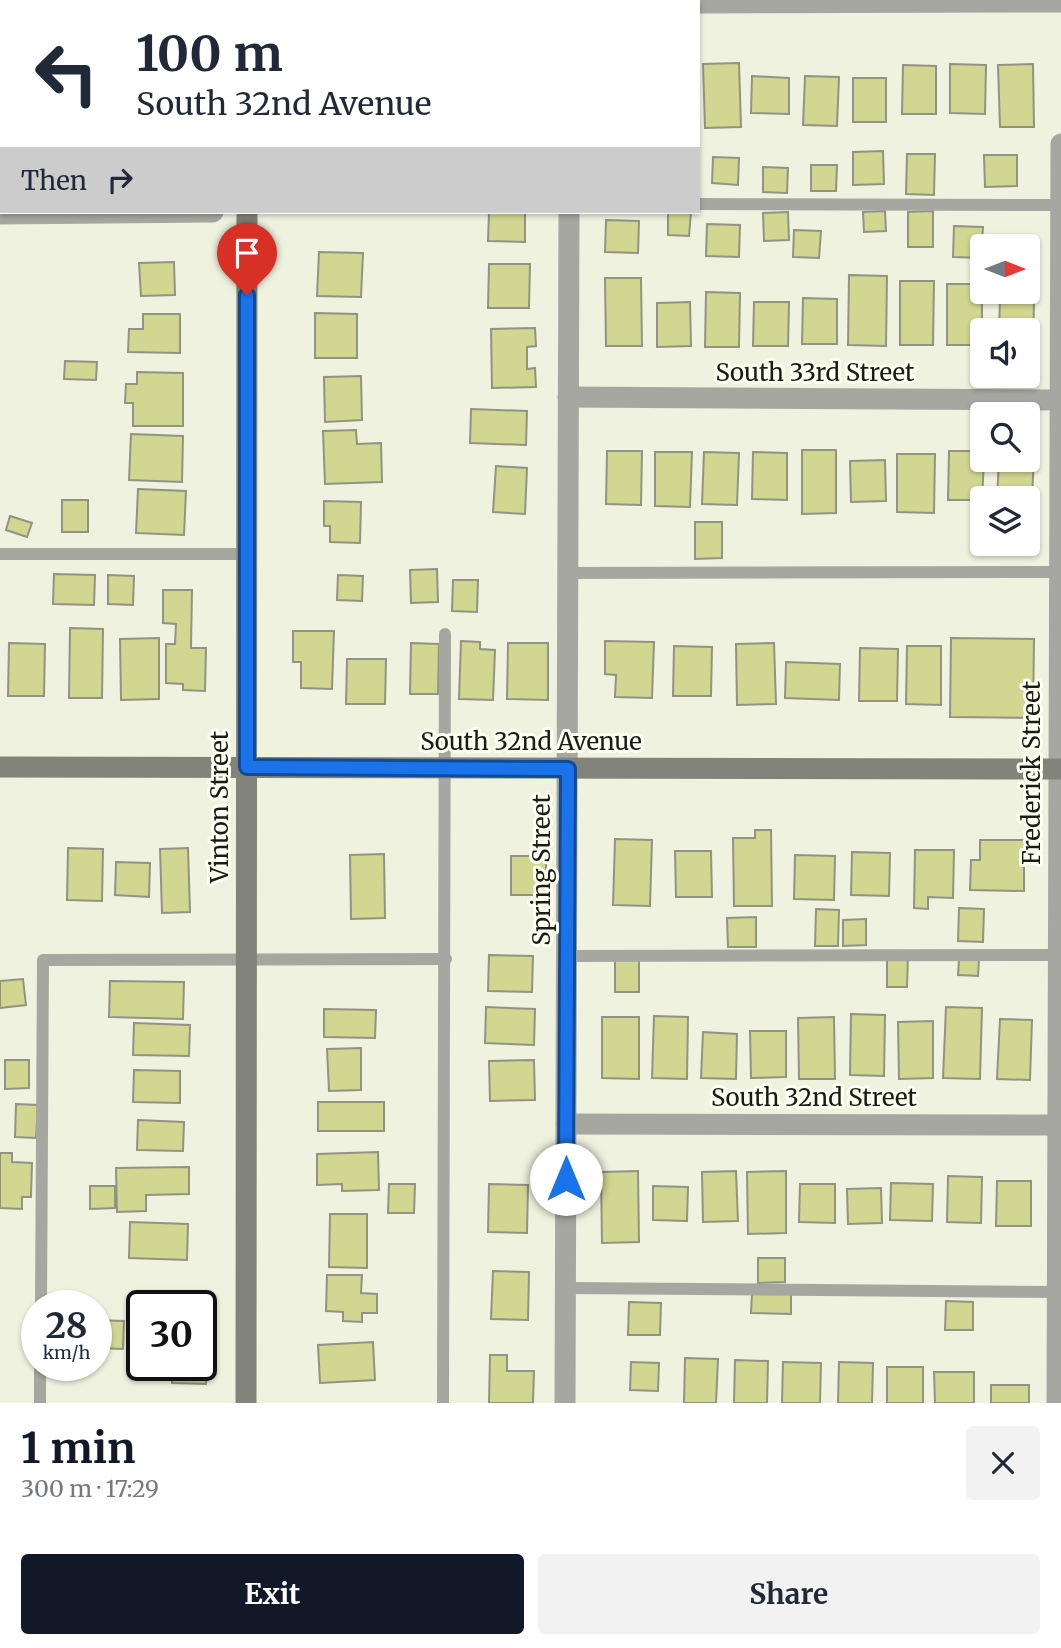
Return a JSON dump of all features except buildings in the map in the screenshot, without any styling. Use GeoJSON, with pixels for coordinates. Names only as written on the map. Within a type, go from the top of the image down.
{"type":"FeatureCollection","features":[{"type":"Feature","properties":{"kind":"street"},"geometry":{"type":"LineString","coordinates":[[700,4],[1061,2]]}},
{"type":"Feature","properties":{"kind":"street","name":"Frederick Street"},"geometry":{"type":"LineString","coordinates":[[1056,1403],[1059,1292],[1061,144]]}},
{"type":"Feature","properties":{"kind":"street","name":"Vinton Street"},"geometry":{"type":"LineString","coordinates":[[246,1403],[247,214]]}},
{"type":"Feature","properties":{"kind":"street","name":"Spring Street"},"geometry":{"type":"LineString","coordinates":[[565,1403],[569,214]]}},
{"type":"Feature","properties":{"kind":"street","name":"South 33rd Street"},"geometry":{"type":"LineString","coordinates":[[568,397],[1060,400]]}},
{"type":"Feature","properties":{"kind":"street","name":"South 32nd Avenue"},"geometry":{"type":"LineString","coordinates":[[0,767],[1060,769]]}},
{"type":"Feature","properties":{"kind":"street","name":"South 32nd Street"},"geometry":{"type":"LineString","coordinates":[[566,1124],[1059,1125]]}},
{"type":"Feature","properties":{"kind":"lane"},"geometry":{"type":"LineString","coordinates":[[700,204],[1061,205]]}},
{"type":"Feature","properties":{"kind":"lane"},"geometry":{"type":"LineString","coordinates":[[0,554],[246,554]]}},
{"type":"Feature","properties":{"kind":"lane"},"geometry":{"type":"LineString","coordinates":[[568,573],[1060,572]]}},
{"type":"Feature","properties":{"kind":"lane"},"geometry":{"type":"LineString","coordinates":[[443,1403],[447,767],[445,634]]}},
{"type":"Feature","properties":{"kind":"lane"},"geometry":{"type":"LineString","coordinates":[[568,956],[1059,955]]}},
{"type":"Feature","properties":{"kind":"lane"},"geometry":{"type":"LineString","coordinates":[[40,1290],[43,960],[446,959]]}},
{"type":"Feature","properties":{"kind":"lane"},"geometry":{"type":"LineString","coordinates":[[565,1288],[1059,1292]]}},
{"type":"Feature","properties":{"kind":"lane"},"geometry":{"type":"LineString","coordinates":[[40,1381],[40,1403]]}},
{"type":"Feature","properties":{"kind":"route"},"geometry":{"type":"LineString","coordinates":[[247,295],[247,767],[568,769],[566,1179]]}}]}
